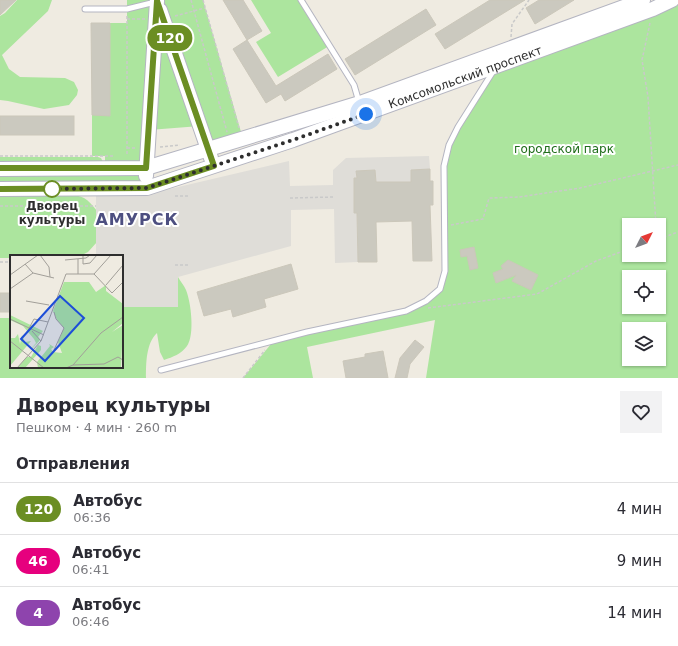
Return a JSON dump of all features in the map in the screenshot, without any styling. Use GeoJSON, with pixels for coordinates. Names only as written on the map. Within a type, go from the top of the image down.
{"type":"FeatureCollection","features":[{"type":"Feature","properties":{"kind":"street"},"geometry":{"type":"LineString","coordinates":[[147,188],[146,168],[158,0]]}},
{"type":"Feature","properties":{"kind":"street"},"geometry":{"type":"LineString","coordinates":[[158,0],[214,166]]}},
{"type":"Feature","properties":{"kind":"street","name":"Комсомольский проспект"},"geometry":{"type":"LineString","coordinates":[[0,168],[146,168],[360,103],[649,4],[672,0]]}},
{"type":"Feature","properties":{"kind":"street","name":"Комсомольский проспект"},"geometry":{"type":"LineString","coordinates":[[0,189],[147,188],[293,140],[496,66],[649,4]]}},
{"type":"Feature","properties":{"kind":"lane"},"geometry":{"type":"LineString","coordinates":[[85,9],[127,9],[158,0]]}},
{"type":"Feature","properties":{"kind":"lane"},"geometry":{"type":"LineString","coordinates":[[301,0],[354,85],[360,103]]}},
{"type":"Feature","properties":{"kind":"lane"},"geometry":{"type":"LineString","coordinates":[[161,370],[307,332],[406,311],[426,301],[440,289],[445,271],[444,166],[449,145],[458,127],[496,66]]}},
{"type":"Feature","properties":{"kind":"path"},"geometry":{"type":"LineString","coordinates":[[191,0],[228,136]]}},
{"type":"Feature","properties":{"kind":"path"},"geometry":{"type":"LineString","coordinates":[[203,0],[240,132]]}},
{"type":"Feature","properties":{"kind":"path"},"geometry":{"type":"LineString","coordinates":[[510,40],[512,24],[529,0]]}},
{"type":"Feature","properties":{"kind":"path"},"geometry":{"type":"LineString","coordinates":[[649,4],[642,60],[648,97],[656,218]]}},
{"type":"Feature","properties":{"kind":"path"},"geometry":{"type":"LineString","coordinates":[[127,23],[127,156]]}},
{"type":"Feature","properties":{"kind":"path"},"geometry":{"type":"LineString","coordinates":[[148,148],[184,145]]}},
{"type":"Feature","properties":{"kind":"path"},"geometry":{"type":"LineString","coordinates":[[0,156],[105,156]]}},
{"type":"Feature","properties":{"kind":"path"},"geometry":{"type":"LineString","coordinates":[[445,226],[483,219],[489,198],[519,197],[580,188],[678,165]]}},
{"type":"Feature","properties":{"kind":"path"},"geometry":{"type":"LineString","coordinates":[[175,196],[189,196]]}},
{"type":"Feature","properties":{"kind":"path"},"geometry":{"type":"LineString","coordinates":[[290,198],[334,197]]}},
{"type":"Feature","properties":{"kind":"path"},"geometry":{"type":"LineString","coordinates":[[0,206],[96,206]]}},
{"type":"Feature","properties":{"kind":"path"},"geometry":{"type":"LineString","coordinates":[[666,236],[678,232]]}},
{"type":"Feature","properties":{"kind":"path"},"geometry":{"type":"LineString","coordinates":[[406,311],[537,294],[596,261],[622,252]]}},
{"type":"Feature","properties":{"kind":"path"},"geometry":{"type":"LineString","coordinates":[[175,264],[189,265]]}},
{"type":"Feature","properties":{"kind":"path"},"geometry":{"type":"LineString","coordinates":[[243,378],[266,349]]}},
{"type":"Feature","properties":{"kind":"green space"},"geometry":{"type":"Polygon","coordinates":[[[17,0],[52,0],[48,11],[2,55],[9,69],[20,77],[65,78],[74,82],[78,90],[77,95],[69,105],[44,109],[0,100],[0,16],[5,13],[17,0]]]}},
{"type":"Feature","properties":{"kind":"green space"},"geometry":{"type":"Polygon","coordinates":[[[127,0],[203,0],[241,132],[206,143],[200,126],[149,130],[146,168],[105,168],[105,156],[92,156],[92,115],[110,115],[110,23],[127,23],[127,0]]]}},
{"type":"Feature","properties":{"kind":"green space"},"geometry":{"type":"Polygon","coordinates":[[[251,0],[301,0],[329,46],[278,77],[256,42],[271,33],[251,0]]]}},
{"type":"Feature","properties":{"kind":"green space","name":"городской парк"},"geometry":{"type":"Polygon","coordinates":[[[678,0],[678,378],[426,378],[435,320],[307,347],[313,378],[243,378],[271,344],[307,332],[406,311],[440,289],[445,271],[444,166],[449,145],[497,66],[678,0]]]}},
{"type":"Feature","properties":{"kind":"green space"},"geometry":{"type":"Polygon","coordinates":[[[0,157],[98,157],[101,158],[103,162],[0,167],[0,157]]]}},
{"type":"Feature","properties":{"kind":"green space"},"geometry":{"type":"Polygon","coordinates":[[[0,175],[139,175],[141,179],[139,182],[0,183],[0,175]]]}},
{"type":"Feature","properties":{"kind":"green space"},"geometry":{"type":"Polygon","coordinates":[[[56,194],[77,196],[84,198],[97,211],[97,242],[88,252],[82,255],[10,255],[10,258],[0,258],[0,195],[56,194]]]}},
{"type":"Feature","properties":{"kind":"green space"},"geometry":{"type":"Polygon","coordinates":[[[178,277],[188,295],[192,327],[189,341],[185,349],[164,360],[160,352],[157,333],[153,337],[149,348],[146,378],[0,378],[0,318],[10,318],[10,368],[123,368],[123,307],[178,307],[178,277]]]}},
{"type":"Feature","properties":{"kind":"shaded area"},"geometry":{"type":"Polygon","coordinates":[[[429,156],[430,169],[411,170],[411,182],[376,182],[375,170],[356,171],[357,178],[354,178],[354,213],[357,213],[358,262],[335,263],[334,209],[291,210],[291,246],[178,277],[178,307],[123,307],[123,255],[96,255],[96,192],[157,192],[289,161],[290,186],[333,185],[333,170],[346,158],[429,156]]]}},
{"type":"Feature","properties":{"kind":"building"},"geometry":{"type":"Polygon","coordinates":[[[0,0],[16,0],[0,15],[0,0]]]}},
{"type":"Feature","properties":{"kind":"building"},"geometry":{"type":"Polygon","coordinates":[[[223,0],[243,0],[262,31],[247,40],[223,0]]]}},
{"type":"Feature","properties":{"kind":"building"},"geometry":{"type":"Polygon","coordinates":[[[490,0],[525,0],[445,49],[435,34],[490,0]]]}},
{"type":"Feature","properties":{"kind":"building"},"geometry":{"type":"Polygon","coordinates":[[[539,0],[574,0],[535,24],[526,8],[539,0]]]}},
{"type":"Feature","properties":{"kind":"building"},"geometry":{"type":"Polygon","coordinates":[[[426,9],[436,25],[355,75],[345,59],[426,9]]]}},
{"type":"Feature","properties":{"kind":"building"},"geometry":{"type":"Polygon","coordinates":[[[91,23],[110,23],[110,116],[92,115],[91,23]]]}},
{"type":"Feature","properties":{"kind":"building"},"geometry":{"type":"Polygon","coordinates":[[[247,40],[276,86],[328,54],[337,69],[285,101],[281,94],[266,103],[233,49],[247,40]]]}},
{"type":"Feature","properties":{"kind":"building"},"geometry":{"type":"Polygon","coordinates":[[[0,116],[74,116],[74,135],[0,135],[0,116]]]}},
{"type":"Feature","properties":{"kind":"building"},"geometry":{"type":"Polygon","coordinates":[[[430,169],[430,181],[433,181],[433,205],[430,205],[432,261],[413,261],[412,221],[376,222],[377,262],[358,262],[357,213],[354,213],[354,178],[357,178],[356,171],[375,170],[376,182],[411,182],[411,170],[430,169]]]}},
{"type":"Feature","properties":{"kind":"building"},"geometry":{"type":"Polygon","coordinates":[[[474,247],[478,268],[470,270],[467,256],[461,257],[460,250],[474,247]]]}},
{"type":"Feature","properties":{"kind":"building"},"geometry":{"type":"Polygon","coordinates":[[[508,260],[538,275],[531,290],[512,281],[516,275],[496,283],[493,273],[503,269],[501,266],[508,260]]]}},
{"type":"Feature","properties":{"kind":"building"},"geometry":{"type":"Polygon","coordinates":[[[291,264],[298,289],[264,299],[266,307],[233,317],[231,309],[204,316],[197,292],[291,264]]]}},
{"type":"Feature","properties":{"kind":"building"},"geometry":{"type":"Polygon","coordinates":[[[0,293],[10,293],[10,312],[0,312],[0,293]]]}},
{"type":"Feature","properties":{"kind":"building"},"geometry":{"type":"Polygon","coordinates":[[[415,340],[424,347],[410,364],[407,378],[395,378],[400,358],[415,340]]]}},
{"type":"Feature","properties":{"kind":"building"},"geometry":{"type":"Polygon","coordinates":[[[383,351],[388,378],[346,378],[343,361],[365,357],[365,354],[383,351]]]}},
{"type":"Feature","properties":{"kind":"bus line","name":"120"},"geometry":{"type":"LineString","coordinates":[[0,168],[146,168],[157,1],[214,166],[147,188],[0,189]]}},
{"type":"Feature","properties":{"kind":"place","name":"Дворец культуры"},"geometry":{"type":"Point","coordinates":[52,189]}},
{"type":"Feature","properties":{"kind":"district","name":"АМУРСК"},"geometry":{"type":"Point","coordinates":[137,219]}},
{"type":"Feature","properties":{"kind":"route"},"geometry":{"type":"LineString","coordinates":[[52,189],[45,189],[147,188],[293,140],[366,114]]}}]}
